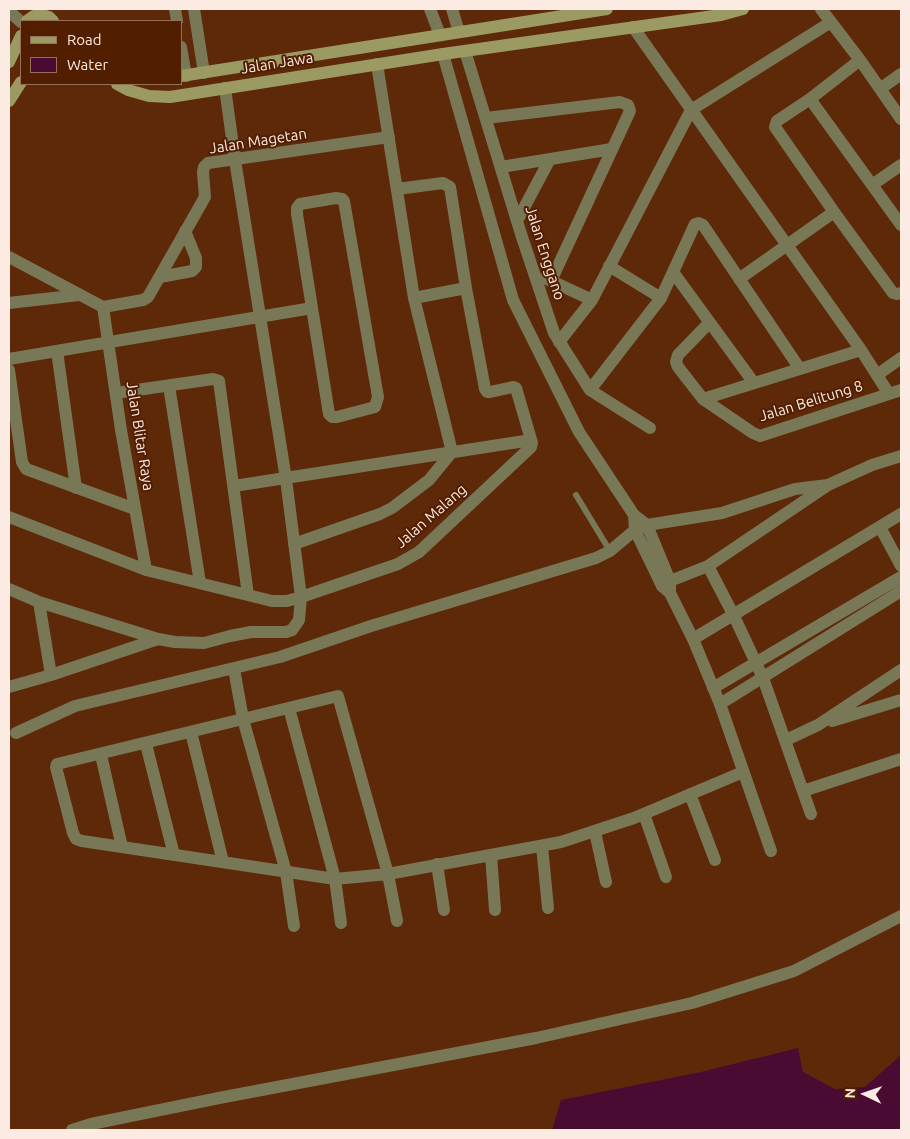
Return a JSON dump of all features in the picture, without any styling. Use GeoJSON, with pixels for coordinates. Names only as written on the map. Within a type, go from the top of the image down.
{"type":"FeatureCollection","features":[{"type":"Feature","properties":{"kind":"main road","name":"Jalan Jawa"},"geometry":{"type":"LineString","coordinates":[[184,76],[607,9]]}},
{"type":"Feature","properties":{"kind":"main road","name":"Jalan Jawa"},"geometry":{"type":"LineString","coordinates":[[119,85],[128,90],[149,96],[170,97],[443,54],[633,27],[676,15],[721,15],[743,9]]}},
{"type":"Feature","properties":{"kind":"main road"},"geometry":{"type":"LineString","coordinates":[[28,20],[39,14],[47,16]]}},
{"type":"Feature","properties":{"kind":"main road"},"geometry":{"type":"LineString","coordinates":[[9,62],[20,38]]}},
{"type":"Feature","properties":{"kind":"main road"},"geometry":{"type":"LineString","coordinates":[[270,62],[273,80]]}},
{"type":"Feature","properties":{"kind":"main road"},"geometry":{"type":"LineString","coordinates":[[9,101],[20,84]]}},
{"type":"Feature","properties":{"kind":"street"},"geometry":{"type":"LineString","coordinates":[[194,9],[204,73]]}},
{"type":"Feature","properties":{"kind":"street"},"geometry":{"type":"LineString","coordinates":[[430,9],[440,35]]}},
{"type":"Feature","properties":{"kind":"street"},"geometry":{"type":"LineString","coordinates":[[452,9],[459,32]]}},
{"type":"Feature","properties":{"kind":"street"},"geometry":{"type":"LineString","coordinates":[[821,9],[860,60],[901,119]]}},
{"type":"Feature","properties":{"kind":"street"},"geometry":{"type":"LineString","coordinates":[[9,11],[20,21]]}},
{"type":"Feature","properties":{"kind":"street"},"geometry":{"type":"LineString","coordinates":[[559,342],[592,300],[691,110],[831,22]]}},
{"type":"Feature","properties":{"kind":"street"},"geometry":{"type":"LineString","coordinates":[[633,27],[861,350],[887,394]]}},
{"type":"Feature","properties":{"kind":"street","name":"Jalan Enggano"},"geometry":{"type":"LineString","coordinates":[[465,51],[517,221],[554,333],[590,390],[650,428]]}},
{"type":"Feature","properties":{"kind":"street"},"geometry":{"type":"LineString","coordinates":[[443,54],[514,300],[579,432],[641,527],[667,587],[693,639],[720,704],[771,851]]}},
{"type":"Feature","properties":{"kind":"street"},"geometry":{"type":"LineString","coordinates":[[182,57],[184,76]]}},
{"type":"Feature","properties":{"kind":"street"},"geometry":{"type":"LineString","coordinates":[[860,60],[810,99],[777,121],[775,127],[893,293],[901,293]]}},
{"type":"Feature","properties":{"kind":"street"},"geometry":{"type":"LineString","coordinates":[[377,64],[414,298],[452,452]]}},
{"type":"Feature","properties":{"kind":"street"},"geometry":{"type":"LineString","coordinates":[[880,89],[901,74]]}},
{"type":"Feature","properties":{"kind":"street"},"geometry":{"type":"LineString","coordinates":[[9,589],[39,602],[158,640],[175,642],[204,643],[251,632],[286,632],[292,630],[299,620],[302,597],[286,479],[225,88]]}},
{"type":"Feature","properties":{"kind":"street"},"geometry":{"type":"LineString","coordinates":[[810,99],[901,225]]}},
{"type":"Feature","properties":{"kind":"street"},"geometry":{"type":"LineString","coordinates":[[486,118],[620,102],[628,105],[630,111],[551,281]]}},
{"type":"Feature","properties":{"kind":"street","name":"Jalan Magetan"},"geometry":{"type":"LineString","coordinates":[[103,307],[143,300],[148,297],[205,197],[204,167],[208,163],[388,137]]}},
{"type":"Feature","properties":{"kind":"street"},"geometry":{"type":"LineString","coordinates":[[501,167],[612,149]]}},
{"type":"Feature","properties":{"kind":"street"},"geometry":{"type":"LineString","coordinates":[[517,221],[550,159]]}},
{"type":"Feature","properties":{"kind":"street"},"geometry":{"type":"LineString","coordinates":[[872,185],[901,164]]}},
{"type":"Feature","properties":{"kind":"street"},"geometry":{"type":"LineString","coordinates":[[234,486],[531,440],[516,388],[490,392],[487,392],[486,389],[466,288],[450,187],[443,184],[397,189]]}},
{"type":"Feature","properties":{"kind":"street"},"geometry":{"type":"LineString","coordinates":[[336,198],[342,199],[344,201],[378,397],[375,407],[337,417],[332,417],[329,414],[312,308],[297,208],[300,204],[336,198]]}},
{"type":"Feature","properties":{"kind":"street"},"geometry":{"type":"LineString","coordinates":[[739,279],[834,212]]}},
{"type":"Feature","properties":{"kind":"street"},"geometry":{"type":"LineString","coordinates":[[590,390],[661,298],[695,224],[699,223],[703,225],[800,368]]}},
{"type":"Feature","properties":{"kind":"street"},"geometry":{"type":"LineString","coordinates":[[160,277],[192,271],[196,267],[196,258],[186,231]]}},
{"type":"Feature","properties":{"kind":"street"},"geometry":{"type":"LineString","coordinates":[[9,257],[103,307]]}},
{"type":"Feature","properties":{"kind":"street"},"geometry":{"type":"LineString","coordinates":[[609,266],[661,298]]}},
{"type":"Feature","properties":{"kind":"street"},"geometry":{"type":"LineString","coordinates":[[673,272],[754,383]]}},
{"type":"Feature","properties":{"kind":"street"},"geometry":{"type":"LineString","coordinates":[[534,274],[592,300]]}},
{"type":"Feature","properties":{"kind":"street"},"geometry":{"type":"LineString","coordinates":[[414,298],[466,288]]}},
{"type":"Feature","properties":{"kind":"street"},"geometry":{"type":"LineString","coordinates":[[9,303],[79,295]]}},
{"type":"Feature","properties":{"kind":"street","name":"Jalan Blitar Raya"},"geometry":{"type":"LineString","coordinates":[[103,307],[146,570]]}},
{"type":"Feature","properties":{"kind":"street"},"geometry":{"type":"LineString","coordinates":[[9,359],[312,308]]}},
{"type":"Feature","properties":{"kind":"street","name":"Jalan Belitung 8"},"geometry":{"type":"LineString","coordinates":[[709,323],[678,355],[676,362],[678,367],[703,399],[760,436],[901,390]]}},
{"type":"Feature","properties":{"kind":"street"},"geometry":{"type":"LineString","coordinates":[[703,399],[861,350]]}},
{"type":"Feature","properties":{"kind":"street"},"geometry":{"type":"LineString","coordinates":[[57,351],[76,488]]}},
{"type":"Feature","properties":{"kind":"street"},"geometry":{"type":"LineString","coordinates":[[877,375],[901,358]]}},
{"type":"Feature","properties":{"kind":"street"},"geometry":{"type":"LineString","coordinates":[[9,370],[24,466],[29,471],[135,509]]}},
{"type":"Feature","properties":{"kind":"street"},"geometry":{"type":"LineString","coordinates":[[116,393],[213,379],[218,381],[248,595]]}},
{"type":"Feature","properties":{"kind":"street"},"geometry":{"type":"LineString","coordinates":[[169,386],[200,583]]}},
{"type":"Feature","properties":{"kind":"street","name":"Jalan Malang"},"geometry":{"type":"LineString","coordinates":[[9,517],[146,570],[248,595],[288,601],[398,564],[419,552],[531,447],[531,440]]}},
{"type":"Feature","properties":{"kind":"street"},"geometry":{"type":"LineString","coordinates":[[294,544],[380,514],[421,487],[438,471],[452,452]]}},
{"type":"Feature","properties":{"kind":"street"},"geometry":{"type":"LineString","coordinates":[[429,456],[438,471]]}},
{"type":"Feature","properties":{"kind":"street"},"geometry":{"type":"LineString","coordinates":[[667,587],[708,566],[828,485],[872,465],[901,456]]}},
{"type":"Feature","properties":{"kind":"street"},"geometry":{"type":"LineString","coordinates":[[16,733],[75,706],[234,669],[596,558],[610,551],[641,527],[722,514],[795,489],[828,485]]}},
{"type":"Feature","properties":{"kind":"street"},"geometry":{"type":"LineString","coordinates":[[693,639],[901,514]]}},
{"type":"Feature","properties":{"kind":"street"},"geometry":{"type":"LineString","coordinates":[[880,527],[901,566]]}},
{"type":"Feature","properties":{"kind":"street"},"geometry":{"type":"LineString","coordinates":[[708,566],[763,678],[811,814]]}},
{"type":"Feature","properties":{"kind":"street"},"geometry":{"type":"LineString","coordinates":[[713,688],[901,577]]}},
{"type":"Feature","properties":{"kind":"street"},"geometry":{"type":"LineString","coordinates":[[720,704],[901,591]]}},
{"type":"Feature","properties":{"kind":"street"},"geometry":{"type":"LineString","coordinates":[[39,602],[51,675]]}},
{"type":"Feature","properties":{"kind":"street"},"geometry":{"type":"LineString","coordinates":[[9,687],[158,640]]}},
{"type":"Feature","properties":{"kind":"street"},"geometry":{"type":"LineString","coordinates":[[234,669],[243,719],[286,872],[294,926]]}},
{"type":"Feature","properties":{"kind":"street"},"geometry":{"type":"LineString","coordinates":[[818,725],[901,670]]}},
{"type":"Feature","properties":{"kind":"street"},"geometry":{"type":"LineString","coordinates":[[397,921],[388,874],[340,698],[336,696],[101,755],[60,763],[56,767],[73,833],[76,838],[82,841],[335,880],[388,874],[542,846],[595,832],[644,814],[743,772]]}},
{"type":"Feature","properties":{"kind":"street"},"geometry":{"type":"LineString","coordinates":[[786,740],[818,725],[901,700]]}},
{"type":"Feature","properties":{"kind":"street"},"geometry":{"type":"LineString","coordinates":[[289,708],[335,880],[342,924]]}},
{"type":"Feature","properties":{"kind":"street"},"geometry":{"type":"LineString","coordinates":[[191,732],[222,862]]}},
{"type":"Feature","properties":{"kind":"street"},"geometry":{"type":"LineString","coordinates":[[146,744],[174,855]]}},
{"type":"Feature","properties":{"kind":"street"},"geometry":{"type":"LineString","coordinates":[[101,755],[122,847]]}},
{"type":"Feature","properties":{"kind":"street"},"geometry":{"type":"LineString","coordinates":[[803,791],[901,759]]}},
{"type":"Feature","properties":{"kind":"street"},"geometry":{"type":"LineString","coordinates":[[690,794],[715,860]]}},
{"type":"Feature","properties":{"kind":"street"},"geometry":{"type":"LineString","coordinates":[[644,814],[666,877]]}},
{"type":"Feature","properties":{"kind":"street"},"geometry":{"type":"LineString","coordinates":[[595,832],[606,882]]}},
{"type":"Feature","properties":{"kind":"street"},"geometry":{"type":"LineString","coordinates":[[542,846],[548,908]]}},
{"type":"Feature","properties":{"kind":"street"},"geometry":{"type":"LineString","coordinates":[[491,855],[495,910]]}},
{"type":"Feature","properties":{"kind":"street"},"geometry":{"type":"LineString","coordinates":[[437,864],[444,910]]}},
{"type":"Feature","properties":{"kind":"street"},"geometry":{"type":"LineString","coordinates":[[72,1130],[91,1124],[219,1098],[536,1038],[692,1003],[794,971],[901,916]]}},
{"type":"Feature","properties":{"kind":"lane"},"geometry":{"type":"LineString","coordinates":[[576,496],[610,551]]}},
{"type":"Feature","properties":{"kind":"water"},"geometry":{"type":"Polygon","coordinates":[[[798,1048],[803,1072],[835,1089],[865,1087],[901,1055],[901,1130],[552,1130],[561,1100],[701,1072],[798,1048]]]}}]}
